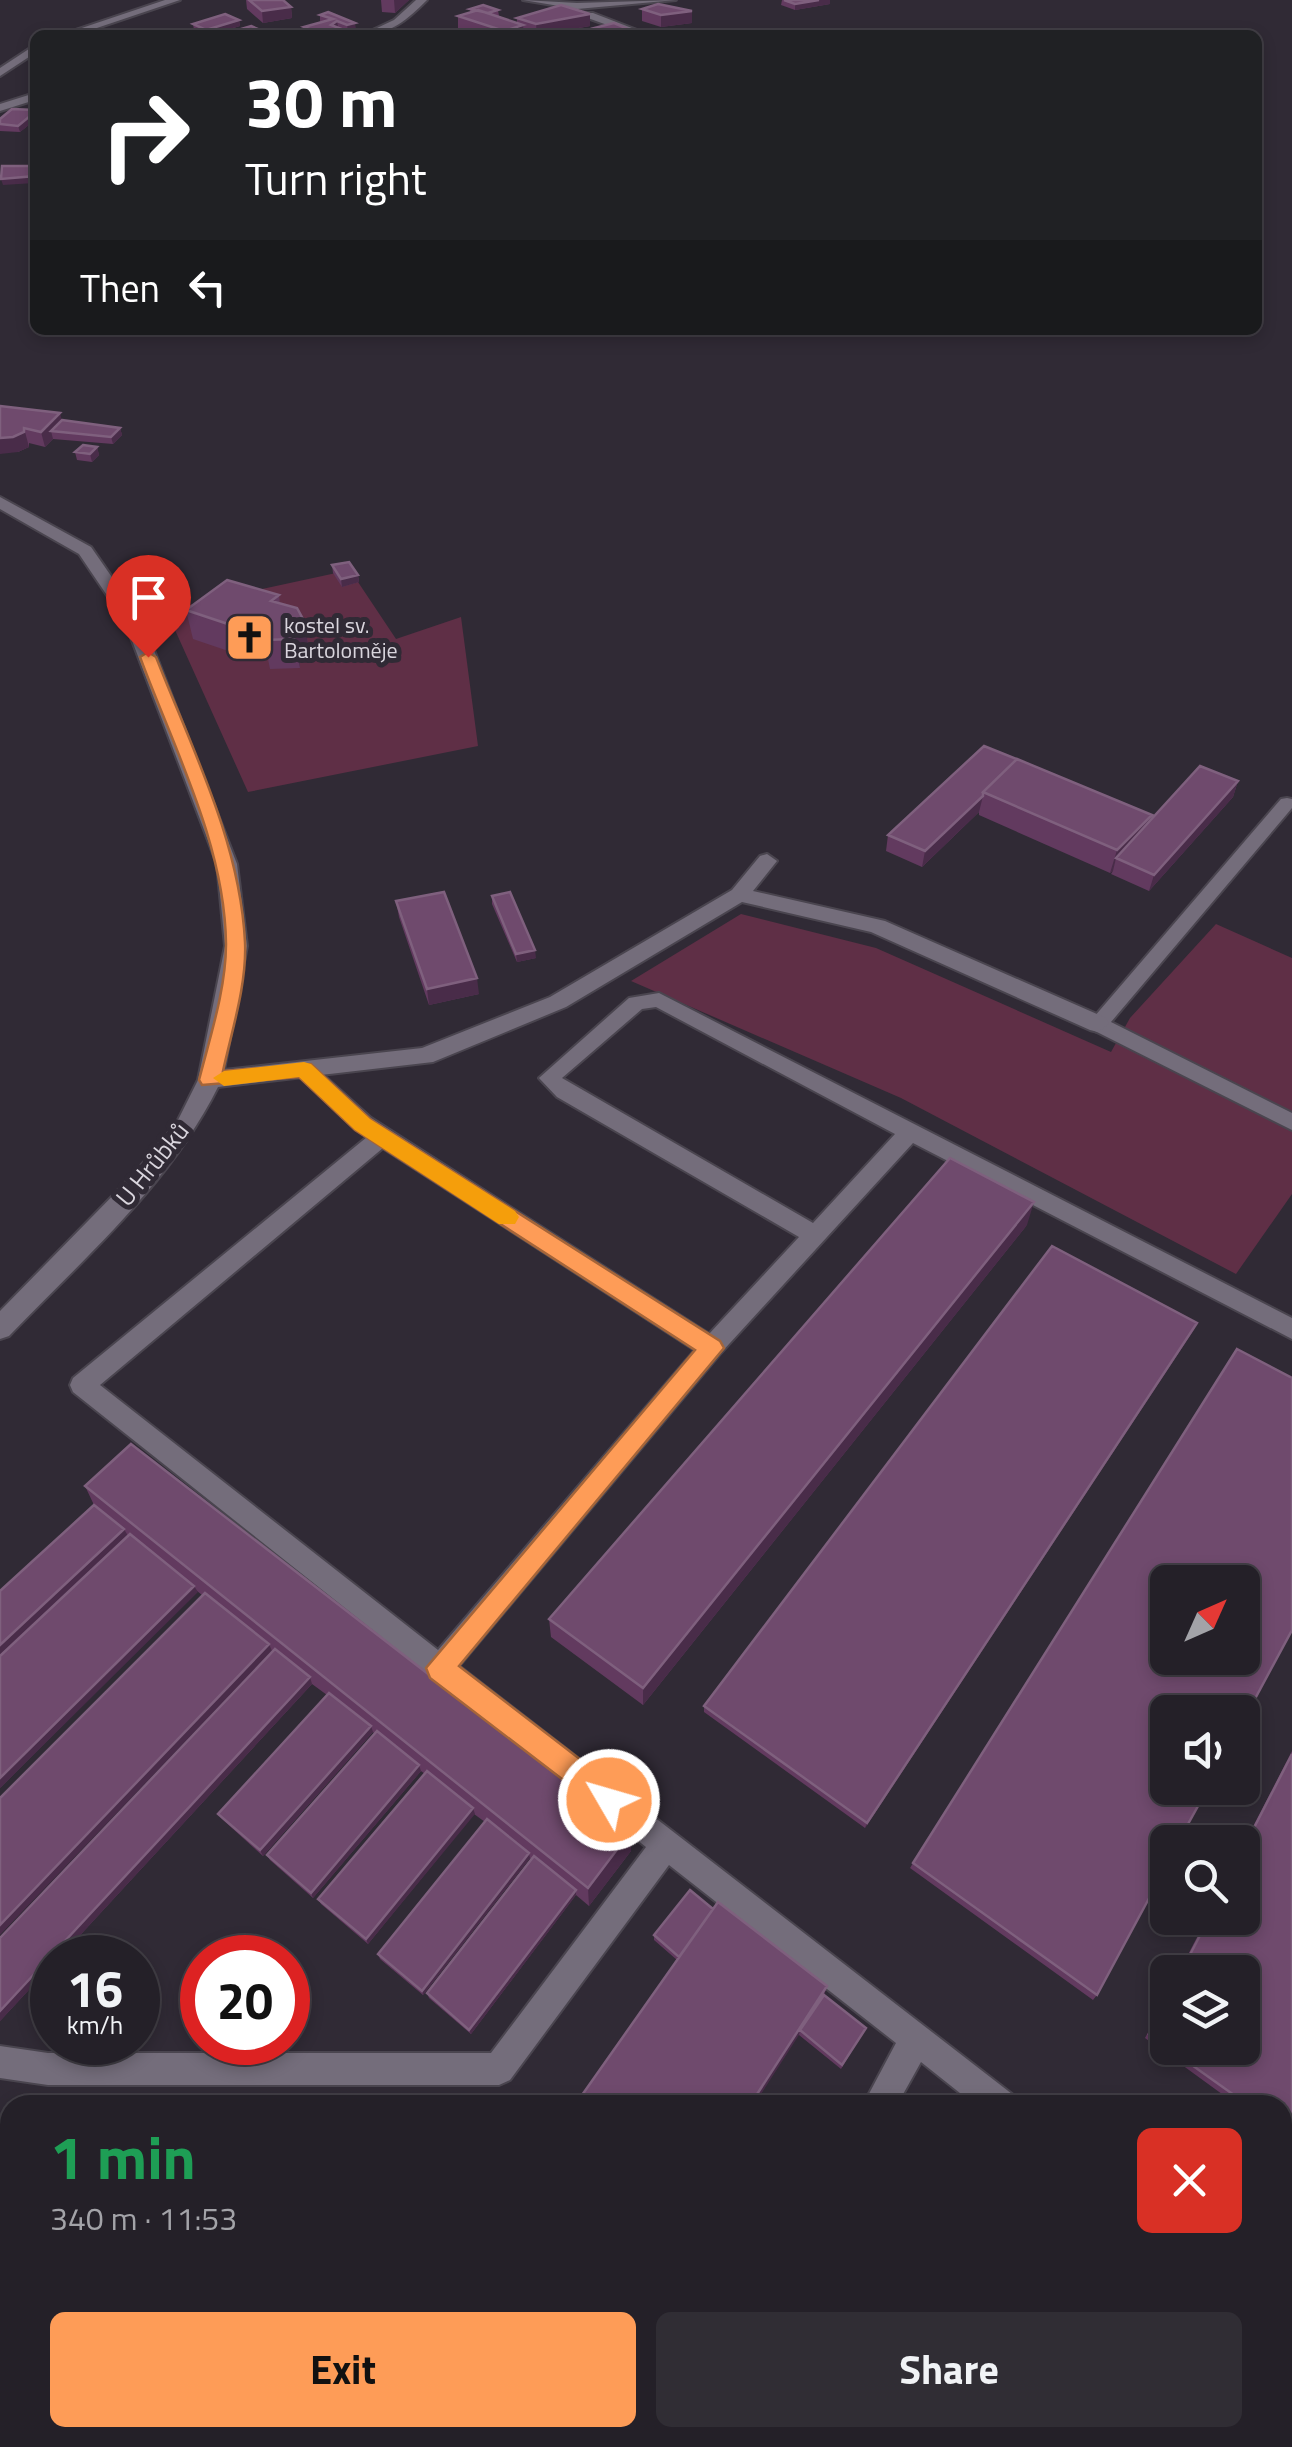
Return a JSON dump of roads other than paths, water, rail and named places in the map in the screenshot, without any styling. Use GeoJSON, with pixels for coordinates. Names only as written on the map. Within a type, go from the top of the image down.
{"type":"FeatureCollection","features":[{"type":"Feature","properties":{"kind":"street"},"geometry":{"type":"LineString","coordinates":[[82,30],[175,0]]}},
{"type":"Feature","properties":{"kind":"street"},"geometry":{"type":"LineString","coordinates":[[379,30],[398,22],[422,0]]}},
{"type":"Feature","properties":{"kind":"street"},"geometry":{"type":"LineString","coordinates":[[528,0],[576,6],[671,0]]}},
{"type":"Feature","properties":{"kind":"street"},"geometry":{"type":"LineString","coordinates":[[576,6],[633,30]]}},
{"type":"Feature","properties":{"kind":"street"},"geometry":{"type":"LineString","coordinates":[[0,73],[30,52]]}},
{"type":"Feature","properties":{"kind":"street"},"geometry":{"type":"LineString","coordinates":[[0,108],[30,98]]}},
{"type":"Feature","properties":{"kind":"street","name":"U Hrůbků"},"geometry":{"type":"LineString","coordinates":[[0,1328],[142,1182],[184,1129],[210,1080],[236,946],[227,864],[206,800],[134,622],[85,551],[2,505]]}},
{"type":"Feature","properties":{"kind":"street"},"geometry":{"type":"LineString","coordinates":[[210,1080],[425,1056],[558,1002],[739,895],[767,862]]}},
{"type":"Feature","properties":{"kind":"street"},"geometry":{"type":"LineString","coordinates":[[739,895],[877,926],[1098,1024]]}},
{"type":"Feature","properties":{"kind":"lane"},"geometry":{"type":"LineString","coordinates":[[1288,802],[1098,1024],[1292,1122]]}},
{"type":"Feature","properties":{"kind":"lane"},"geometry":{"type":"LineString","coordinates":[[816,1235],[564,1092],[549,1078],[636,1003],[659,1000],[1292,1329]]}},
{"type":"Feature","properties":{"kind":"lane"},"geometry":{"type":"LineString","coordinates":[[304,1069],[382,1137],[712,1348]]}},
{"type":"Feature","properties":{"kind":"lane"},"geometry":{"type":"LineString","coordinates":[[440,1668],[712,1348],[910,1132]]}},
{"type":"Feature","properties":{"kind":"lane"},"geometry":{"type":"LineString","coordinates":[[382,1137],[82,1385],[988,2095]]}},
{"type":"Feature","properties":{"kind":"lane"},"geometry":{"type":"LineString","coordinates":[[0,2062],[48,2069],[499,2069],[666,1844]]}},
{"type":"Feature","properties":{"kind":"lane"},"geometry":{"type":"LineString","coordinates":[[885,2095],[916,2040]]}},
{"type":"Feature","properties":{"kind":"place","name":"kostel sv. Bartoloměje"},"geometry":{"type":"Point","coordinates":[249,638]}}]}
